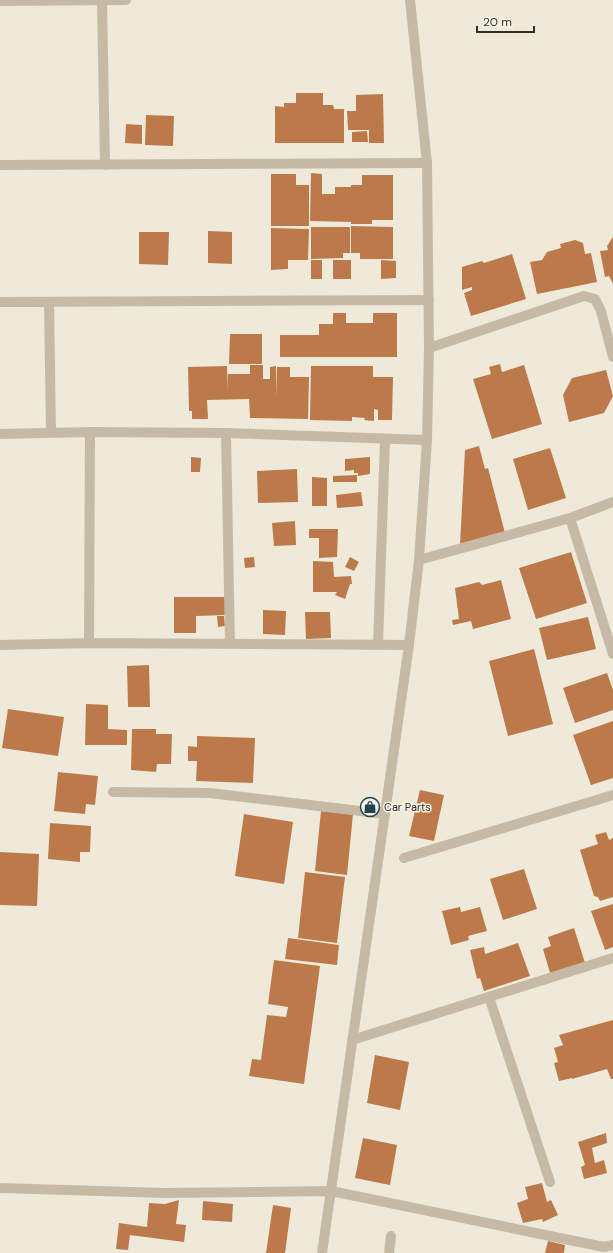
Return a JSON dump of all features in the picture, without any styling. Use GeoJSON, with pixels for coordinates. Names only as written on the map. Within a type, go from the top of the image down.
{"type":"FeatureCollection","features":[{"type":"Feature","properties":{"kind":"street"},"geometry":{"type":"LineString","coordinates":[[102,0],[105,164]]}},
{"type":"Feature","properties":{"kind":"street"},"geometry":{"type":"LineString","coordinates":[[0,1],[126,0]]}},
{"type":"Feature","properties":{"kind":"street"},"geometry":{"type":"LineString","coordinates":[[322,1253],[409,645],[419,560],[427,440],[430,348],[427,163],[410,0]]}},
{"type":"Feature","properties":{"kind":"street"},"geometry":{"type":"LineString","coordinates":[[0,165],[427,163]]}},
{"type":"Feature","properties":{"kind":"street"},"geometry":{"type":"LineString","coordinates":[[430,348],[584,296],[596,299],[601,311],[613,357]]}},
{"type":"Feature","properties":{"kind":"street"},"geometry":{"type":"LineString","coordinates":[[0,302],[429,300]]}},
{"type":"Feature","properties":{"kind":"street"},"geometry":{"type":"LineString","coordinates":[[49,302],[51,433]]}},
{"type":"Feature","properties":{"kind":"street"},"geometry":{"type":"LineString","coordinates":[[0,434],[90,432],[226,433],[385,440],[427,440]]}},
{"type":"Feature","properties":{"kind":"street"},"geometry":{"type":"LineString","coordinates":[[89,644],[90,432]]}},
{"type":"Feature","properties":{"kind":"street"},"geometry":{"type":"LineString","coordinates":[[226,433],[230,644]]}},
{"type":"Feature","properties":{"kind":"street"},"geometry":{"type":"LineString","coordinates":[[378,645],[385,440]]}},
{"type":"Feature","properties":{"kind":"street"},"geometry":{"type":"LineString","coordinates":[[419,560],[570,518],[613,502]]}},
{"type":"Feature","properties":{"kind":"street"},"geometry":{"type":"LineString","coordinates":[[570,518],[613,654]]}},
{"type":"Feature","properties":{"kind":"street"},"geometry":{"type":"LineString","coordinates":[[0,645],[409,645]]}},
{"type":"Feature","properties":{"kind":"street"},"geometry":{"type":"LineString","coordinates":[[113,792],[210,793],[385,814]]}},
{"type":"Feature","properties":{"kind":"street"},"geometry":{"type":"LineString","coordinates":[[404,858],[613,795]]}},
{"type":"Feature","properties":{"kind":"street"},"geometry":{"type":"LineString","coordinates":[[352,1040],[613,958]]}},
{"type":"Feature","properties":{"kind":"street"},"geometry":{"type":"LineString","coordinates":[[490,997],[550,1182]]}},
{"type":"Feature","properties":{"kind":"street"},"geometry":{"type":"LineString","coordinates":[[0,1188],[165,1193],[331,1191],[604,1247],[613,1245]]}},
{"type":"Feature","properties":{"kind":"street"},"geometry":{"type":"LineString","coordinates":[[389,1253],[390,1236]]}},
{"type":"Feature","properties":{"kind":"building"},"geometry":{"type":"Polygon","coordinates":[[[296,93],[323,93],[323,105],[333,105],[334,109],[344,109],[344,143],[275,143],[275,106],[284,107],[284,103],[296,103],[296,93]]]}},
{"type":"Feature","properties":{"kind":"building"},"geometry":{"type":"Polygon","coordinates":[[[383,94],[384,143],[369,143],[369,130],[348,130],[347,111],[356,111],[356,95],[383,94]]]}},
{"type":"Feature","properties":{"kind":"building"},"geometry":{"type":"Polygon","coordinates":[[[146,115],[174,116],[173,146],[145,145],[146,115]]]}},
{"type":"Feature","properties":{"kind":"building"},"geometry":{"type":"Polygon","coordinates":[[[126,124],[142,125],[142,144],[125,143],[126,124]]]}},
{"type":"Feature","properties":{"kind":"building"},"geometry":{"type":"Polygon","coordinates":[[[367,131],[368,142],[352,142],[352,132],[367,131]]]}},
{"type":"Feature","properties":{"kind":"building"},"geometry":{"type":"Polygon","coordinates":[[[311,173],[322,174],[322,194],[335,194],[335,187],[351,187],[351,222],[310,221],[311,173]]]}},
{"type":"Feature","properties":{"kind":"building"},"geometry":{"type":"Polygon","coordinates":[[[271,174],[296,174],[296,185],[309,185],[309,226],[271,226],[271,174]]]}},
{"type":"Feature","properties":{"kind":"building"},"geometry":{"type":"Polygon","coordinates":[[[362,175],[393,175],[393,220],[372,220],[372,224],[351,224],[351,185],[362,185],[362,175]]]}},
{"type":"Feature","properties":{"kind":"building"},"geometry":{"type":"Polygon","coordinates":[[[351,226],[393,227],[393,259],[360,259],[360,253],[351,253],[351,226]]]}},
{"type":"Feature","properties":{"kind":"building"},"geometry":{"type":"Polygon","coordinates":[[[311,227],[350,227],[350,253],[343,253],[343,258],[311,259],[311,227]]]}},
{"type":"Feature","properties":{"kind":"building"},"geometry":{"type":"Polygon","coordinates":[[[271,228],[309,229],[308,260],[288,260],[288,269],[271,270],[271,228]]]}},
{"type":"Feature","properties":{"kind":"building"},"geometry":{"type":"Polygon","coordinates":[[[208,231],[232,232],[232,264],[208,263],[208,231]]]}},
{"type":"Feature","properties":{"kind":"building"},"geometry":{"type":"Polygon","coordinates":[[[139,232],[169,232],[168,265],[139,264],[139,232]]]}},
{"type":"Feature","properties":{"kind":"building"},"geometry":{"type":"Polygon","coordinates":[[[613,237],[613,284],[609,276],[605,277],[600,251],[608,250],[607,246],[613,237]]]}},
{"type":"Feature","properties":{"kind":"building"},"geometry":{"type":"Polygon","coordinates":[[[575,240],[583,243],[585,254],[591,253],[597,282],[537,294],[530,262],[542,260],[547,252],[561,248],[560,244],[575,240]]]}},
{"type":"Feature","properties":{"kind":"building"},"geometry":{"type":"Polygon","coordinates":[[[512,254],[526,299],[471,316],[464,293],[472,290],[472,287],[462,290],[462,267],[482,261],[484,263],[512,254]]]}},
{"type":"Feature","properties":{"kind":"building"},"geometry":{"type":"Polygon","coordinates":[[[311,260],[322,260],[322,279],[311,279],[311,260]]]}},
{"type":"Feature","properties":{"kind":"building"},"geometry":{"type":"Polygon","coordinates":[[[333,260],[351,260],[351,279],[333,279],[333,260]]]}},
{"type":"Feature","properties":{"kind":"building"},"geometry":{"type":"Polygon","coordinates":[[[381,260],[396,261],[396,278],[381,279],[381,260]]]}},
{"type":"Feature","properties":{"kind":"building"},"geometry":{"type":"Polygon","coordinates":[[[333,313],[346,313],[346,323],[373,323],[373,313],[397,313],[397,357],[280,357],[280,335],[319,335],[319,324],[333,324],[333,313]]]}},
{"type":"Feature","properties":{"kind":"building"},"geometry":{"type":"Polygon","coordinates":[[[230,334],[262,334],[262,364],[229,364],[230,334]]]}},
{"type":"Feature","properties":{"kind":"building"},"geometry":{"type":"Polygon","coordinates":[[[500,364],[502,372],[524,365],[542,424],[492,439],[473,379],[491,374],[489,367],[500,364]]]}},
{"type":"Feature","properties":{"kind":"building"},"geometry":{"type":"Polygon","coordinates":[[[250,365],[263,365],[263,379],[270,379],[270,367],[276,366],[277,397],[277,367],[290,367],[290,377],[309,377],[308,419],[250,418],[249,399],[207,400],[208,419],[192,419],[192,411],[189,411],[188,367],[227,366],[228,390],[228,374],[250,374],[250,365]]]}},
{"type":"Feature","properties":{"kind":"building"},"geometry":{"type":"Polygon","coordinates":[[[311,366],[373,366],[373,377],[393,377],[392,420],[378,420],[378,410],[374,409],[374,421],[364,420],[365,418],[352,417],[352,421],[310,420],[311,366]]]}},
{"type":"Feature","properties":{"kind":"building"},"geometry":{"type":"Polygon","coordinates":[[[606,370],[613,396],[604,413],[569,422],[563,395],[572,378],[606,370]]]}},
{"type":"Feature","properties":{"kind":"building"},"geometry":{"type":"Polygon","coordinates":[[[479,446],[485,469],[488,468],[505,533],[460,545],[465,450],[479,446]]]}},
{"type":"Feature","properties":{"kind":"building"},"geometry":{"type":"Polygon","coordinates":[[[550,448],[566,498],[528,510],[513,459],[550,448]]]}},
{"type":"Feature","properties":{"kind":"building"},"geometry":{"type":"Polygon","coordinates":[[[191,457],[201,458],[200,472],[191,472],[191,457]]]}},
{"type":"Feature","properties":{"kind":"building"},"geometry":{"type":"Polygon","coordinates":[[[370,457],[370,474],[358,476],[358,473],[354,473],[354,470],[345,471],[345,459],[370,457]]]}},
{"type":"Feature","properties":{"kind":"building"},"geometry":{"type":"Polygon","coordinates":[[[297,469],[298,502],[258,503],[257,471],[297,469]]]}},
{"type":"Feature","properties":{"kind":"building"},"geometry":{"type":"Polygon","coordinates":[[[357,475],[357,482],[333,482],[333,476],[357,475]]]}},
{"type":"Feature","properties":{"kind":"building"},"geometry":{"type":"Polygon","coordinates":[[[312,477],[327,478],[327,506],[312,506],[312,477]]]}},
{"type":"Feature","properties":{"kind":"building"},"geometry":{"type":"Polygon","coordinates":[[[361,492],[363,506],[337,508],[336,495],[361,492]]]}},
{"type":"Feature","properties":{"kind":"building"},"geometry":{"type":"Polygon","coordinates":[[[295,521],[296,545],[274,546],[272,523],[295,521]]]}},
{"type":"Feature","properties":{"kind":"building"},"geometry":{"type":"Polygon","coordinates":[[[309,529],[338,529],[337,557],[319,558],[319,538],[309,538],[309,529]]]}},
{"type":"Feature","properties":{"kind":"building"},"geometry":{"type":"Polygon","coordinates":[[[571,552],[587,603],[536,619],[519,568],[571,552]]]}},
{"type":"Feature","properties":{"kind":"building"},"geometry":{"type":"Polygon","coordinates":[[[254,557],[255,567],[245,568],[244,558],[254,557]]]}},
{"type":"Feature","properties":{"kind":"building"},"geometry":{"type":"Polygon","coordinates":[[[350,557],[359,562],[354,571],[345,567],[350,557]]]}},
{"type":"Feature","properties":{"kind":"building"},"geometry":{"type":"Polygon","coordinates":[[[313,561],[333,562],[334,577],[351,576],[352,584],[350,584],[345,599],[335,595],[337,592],[313,592],[313,561]]]}},
{"type":"Feature","properties":{"kind":"building"},"geometry":{"type":"Polygon","coordinates":[[[501,580],[511,619],[473,629],[471,621],[453,625],[452,620],[459,619],[455,588],[479,582],[482,585],[501,580]]]}},
{"type":"Feature","properties":{"kind":"building"},"geometry":{"type":"Polygon","coordinates":[[[174,597],[226,597],[226,615],[196,616],[196,633],[174,633],[174,597]]]}},
{"type":"Feature","properties":{"kind":"building"},"geometry":{"type":"Polygon","coordinates":[[[263,610],[286,611],[285,635],[263,634],[263,610]]]}},
{"type":"Feature","properties":{"kind":"building"},"geometry":{"type":"Polygon","coordinates":[[[305,612],[330,612],[331,638],[306,639],[305,612]]]}},
{"type":"Feature","properties":{"kind":"building"},"geometry":{"type":"Polygon","coordinates":[[[217,616],[224,616],[225,626],[218,627],[217,616]]]}},
{"type":"Feature","properties":{"kind":"building"},"geometry":{"type":"Polygon","coordinates":[[[588,617],[596,649],[547,660],[539,628],[588,617]]]}},
{"type":"Feature","properties":{"kind":"building"},"geometry":{"type":"Polygon","coordinates":[[[534,649],[553,724],[508,736],[489,661],[534,649]]]}},
{"type":"Feature","properties":{"kind":"building"},"geometry":{"type":"Polygon","coordinates":[[[149,665],[150,707],[128,707],[127,666],[149,665]]]}},
{"type":"Feature","properties":{"kind":"building"},"geometry":{"type":"Polygon","coordinates":[[[607,673],[613,690],[613,710],[575,723],[563,688],[607,673]]]}},
{"type":"Feature","properties":{"kind":"building"},"geometry":{"type":"Polygon","coordinates":[[[86,704],[108,705],[108,729],[127,730],[127,745],[85,745],[86,704]]]}},
{"type":"Feature","properties":{"kind":"building"},"geometry":{"type":"Polygon","coordinates":[[[8,709],[64,717],[58,756],[2,748],[8,709]]]}},
{"type":"Feature","properties":{"kind":"building"},"geometry":{"type":"Polygon","coordinates":[[[613,721],[613,778],[591,785],[573,735],[613,721]]]}},
{"type":"Feature","properties":{"kind":"building"},"geometry":{"type":"Polygon","coordinates":[[[132,729],[156,729],[156,734],[172,734],[171,764],[157,764],[156,772],[131,770],[132,729]]]}},
{"type":"Feature","properties":{"kind":"building"},"geometry":{"type":"Polygon","coordinates":[[[197,736],[255,738],[253,783],[196,781],[197,761],[188,761],[188,746],[197,747],[197,736]]]}},
{"type":"Feature","properties":{"kind":"building"},"geometry":{"type":"Polygon","coordinates":[[[58,772],[98,776],[95,805],[86,804],[85,814],[54,811],[58,772]]]}},
{"type":"Feature","properties":{"kind":"building"},"geometry":{"type":"Polygon","coordinates":[[[420,790],[444,795],[434,841],[409,836],[420,790]]]}},
{"type":"Feature","properties":{"kind":"building"},"geometry":{"type":"Polygon","coordinates":[[[321,811],[353,814],[347,875],[315,871],[321,811]]]}},
{"type":"Feature","properties":{"kind":"building"},"geometry":{"type":"Polygon","coordinates":[[[244,814],[293,822],[284,884],[235,876],[244,814]]]}},
{"type":"Feature","properties":{"kind":"building"},"geometry":{"type":"Polygon","coordinates":[[[50,823],[91,826],[90,852],[80,852],[80,862],[48,859],[50,823]]]}},
{"type":"Feature","properties":{"kind":"building"},"geometry":{"type":"Polygon","coordinates":[[[606,832],[609,840],[613,838],[613,897],[600,901],[598,897],[594,896],[580,850],[598,844],[595,835],[606,832]]]}},
{"type":"Feature","properties":{"kind":"building"},"geometry":{"type":"Polygon","coordinates":[[[0,852],[39,854],[37,906],[0,905],[0,852]]]}},
{"type":"Feature","properties":{"kind":"building"},"geometry":{"type":"Polygon","coordinates":[[[524,869],[537,909],[503,920],[490,879],[524,869]]]}},
{"type":"Feature","properties":{"kind":"building"},"geometry":{"type":"Polygon","coordinates":[[[305,872],[345,877],[337,943],[298,938],[305,872]]]}},
{"type":"Feature","properties":{"kind":"building"},"geometry":{"type":"Polygon","coordinates":[[[613,904],[613,947],[605,950],[591,911],[613,904]]]}},
{"type":"Feature","properties":{"kind":"building"},"geometry":{"type":"Polygon","coordinates":[[[460,907],[461,912],[480,907],[487,931],[468,936],[469,940],[451,945],[442,911],[460,907]]]}},
{"type":"Feature","properties":{"kind":"building"},"geometry":{"type":"Polygon","coordinates":[[[574,928],[585,963],[550,973],[543,949],[551,946],[548,937],[574,928]]]}},
{"type":"Feature","properties":{"kind":"building"},"geometry":{"type":"Polygon","coordinates":[[[288,938],[339,945],[337,965],[285,959],[288,938]]]}},
{"type":"Feature","properties":{"kind":"building"},"geometry":{"type":"Polygon","coordinates":[[[518,943],[530,976],[484,991],[480,978],[477,979],[470,950],[484,947],[485,954],[518,943]]]}},
{"type":"Feature","properties":{"kind":"building"},"geometry":{"type":"Polygon","coordinates":[[[274,960],[320,966],[304,1084],[249,1076],[252,1059],[261,1060],[267,1015],[286,1017],[288,1007],[268,1004],[274,960]]]}},
{"type":"Feature","properties":{"kind":"building"},"geometry":{"type":"Polygon","coordinates":[[[613,1020],[613,1079],[611,1079],[607,1069],[572,1079],[559,1081],[554,1063],[558,1062],[554,1048],[563,1045],[559,1035],[613,1020]]]}},
{"type":"Feature","properties":{"kind":"building"},"geometry":{"type":"Polygon","coordinates":[[[375,1055],[409,1062],[400,1110],[367,1103],[375,1055]]]}},
{"type":"Feature","properties":{"kind":"building"},"geometry":{"type":"Polygon","coordinates":[[[606,1133],[607,1143],[592,1148],[595,1163],[604,1160],[607,1173],[584,1179],[581,1167],[585,1165],[578,1142],[606,1133]]]}},
{"type":"Feature","properties":{"kind":"building"},"geometry":{"type":"Polygon","coordinates":[[[363,1138],[397,1145],[390,1185],[355,1178],[363,1138]]]}},
{"type":"Feature","properties":{"kind":"building"},"geometry":{"type":"Polygon","coordinates":[[[542,1183],[547,1202],[551,1200],[558,1215],[543,1222],[542,1219],[523,1223],[517,1203],[528,1199],[525,1187],[542,1183]]]}},
{"type":"Feature","properties":{"kind":"building"},"geometry":{"type":"Polygon","coordinates":[[[179,1200],[176,1224],[186,1225],[184,1242],[130,1235],[128,1250],[116,1249],[119,1223],[147,1227],[149,1203],[165,1204],[179,1200]]]}},
{"type":"Feature","properties":{"kind":"building"},"geometry":{"type":"Polygon","coordinates":[[[203,1201],[233,1204],[232,1222],[202,1220],[203,1201]]]}},
{"type":"Feature","properties":{"kind":"building"},"geometry":{"type":"Polygon","coordinates":[[[273,1205],[291,1208],[285,1253],[266,1253],[273,1205]]]}},
{"type":"Feature","properties":{"kind":"building"},"geometry":{"type":"Polygon","coordinates":[[[548,1241],[565,1245],[564,1253],[545,1253],[548,1241]]]}},
{"type":"Feature","properties":{"kind":"place","name":"Car Parts"},"geometry":{"type":"Point","coordinates":[370,807]}}]}
